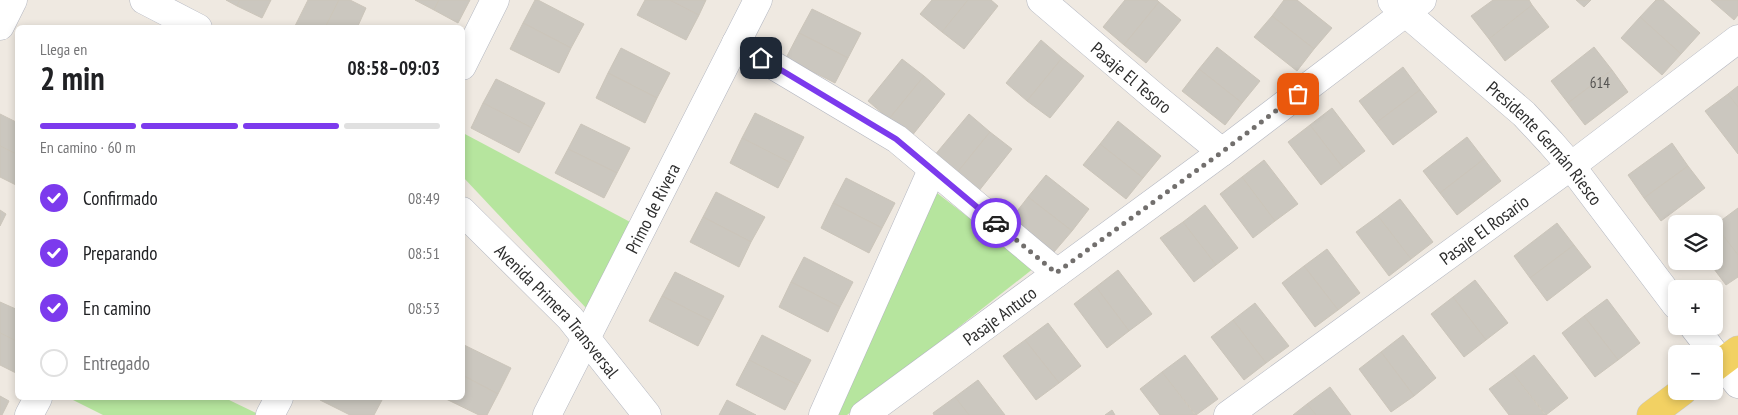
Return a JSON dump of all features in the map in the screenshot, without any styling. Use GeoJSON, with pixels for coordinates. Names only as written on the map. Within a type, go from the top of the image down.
{"type":"FeatureCollection","features":[{"type":"Feature","properties":{"kind":"main road"},"geometry":{"type":"LineString","coordinates":[[1651,415],[1671,400]]}},
{"type":"Feature","properties":{"kind":"street"},"geometry":{"type":"LineString","coordinates":[[0,26],[13,0]]}},
{"type":"Feature","properties":{"kind":"street"},"geometry":{"type":"LineString","coordinates":[[144,0],[192,25]]}},
{"type":"Feature","properties":{"kind":"street"},"geometry":{"type":"LineString","coordinates":[[465,60],[495,0]]}},
{"type":"Feature","properties":{"kind":"street","name":"Primo de Rivera"},"geometry":{"type":"LineString","coordinates":[[547,415],[758,0]]}},
{"type":"Feature","properties":{"kind":"street","name":"Pasaje El Tesoro"},"geometry":{"type":"LineString","coordinates":[[1041,0],[1222,152]]}},
{"type":"Feature","properties":{"kind":"street","name":"Pasaje Antuco"},"geometry":{"type":"LineString","coordinates":[[864,415],[1222,152],[1406,4]]}},
{"type":"Feature","properties":{"kind":"street","name":"Presidente Germán Riesco"},"geometry":{"type":"LineString","coordinates":[[1406,4],[1524,114],[1571,166],[1668,295]]}},
{"type":"Feature","properties":{"kind":"street","name":"Pasaje El Rosario"},"geometry":{"type":"LineString","coordinates":[[1228,415],[1571,166],[1738,39]]}},
{"type":"Feature","properties":{"kind":"street"},"geometry":{"type":"LineString","coordinates":[[736,43],[896,139],[1056,273]]}},
{"type":"Feature","properties":{"kind":"street"},"geometry":{"type":"LineString","coordinates":[[823,415],[932,170]]}},
{"type":"Feature","properties":{"kind":"street","name":"Avenida Primera Transversal"},"geometry":{"type":"LineString","coordinates":[[465,214],[570,318],[647,415]]}},
{"type":"Feature","properties":{"kind":"street"},"geometry":{"type":"LineString","coordinates":[[1701,335],[1725,361],[1738,384]]}},
{"type":"Feature","properties":{"kind":"street"},"geometry":{"type":"LineString","coordinates":[[29,415],[37,400]]}},
{"type":"Feature","properties":{"kind":"street"},"geometry":{"type":"LineString","coordinates":[[270,415],[278,400]]}},
{"type":"Feature","properties":{"kind":"green space"},"geometry":{"type":"Polygon","coordinates":[[[465,134],[632,223],[587,309],[465,179],[465,134]]]}},
{"type":"Feature","properties":{"kind":"green space"},"geometry":{"type":"Polygon","coordinates":[[[937,193],[1034,268],[847,415],[835,415],[937,193]]]}},
{"type":"Feature","properties":{"kind":"green space"},"geometry":{"type":"Polygon","coordinates":[[[73,400],[229,400],[256,413],[255,415],[103,415],[73,400]]]}},
{"type":"Feature","properties":{"kind":"building"},"geometry":{"type":"Polygon","coordinates":[[[226,0],[240,0],[237,6],[226,0]]]}},
{"type":"Feature","properties":{"kind":"building"},"geometry":{"type":"Polygon","coordinates":[[[240,0],[271,0],[262,18],[237,6],[240,0]]]}},
{"type":"Feature","properties":{"kind":"building"},"geometry":{"type":"Polygon","coordinates":[[[308,0],[339,0],[326,25],[296,25],[308,0]]]}},
{"type":"Feature","properties":{"kind":"building"},"geometry":{"type":"Polygon","coordinates":[[[339,0],[350,0],[366,8],[358,25],[326,25],[339,0]]]}},
{"type":"Feature","properties":{"kind":"building"},"geometry":{"type":"Polygon","coordinates":[[[415,0],[439,0],[434,10],[415,0]]]}},
{"type":"Feature","properties":{"kind":"building"},"geometry":{"type":"Polygon","coordinates":[[[439,0],[470,0],[458,23],[434,10],[439,0]]]}},
{"type":"Feature","properties":{"kind":"building"},"geometry":{"type":"Polygon","coordinates":[[[535,0],[584,24],[571,48],[523,23],[535,0]]]}},
{"type":"Feature","properties":{"kind":"building"},"geometry":{"type":"Polygon","coordinates":[[[645,0],[670,0],[699,15],[686,40],[637,15],[645,0]]]}},
{"type":"Feature","properties":{"kind":"building"},"geometry":{"type":"Polygon","coordinates":[[[670,0],[706,0],[699,15],[670,0]]]}},
{"type":"Feature","properties":{"kind":"building"},"geometry":{"type":"Polygon","coordinates":[[[932,0],[968,0],[942,32],[920,14],[932,0]]]}},
{"type":"Feature","properties":{"kind":"building"},"geometry":{"type":"Polygon","coordinates":[[[968,0],[991,0],[998,6],[964,49],[942,32],[968,0]]]}},
{"type":"Feature","properties":{"kind":"building"},"geometry":{"type":"Polygon","coordinates":[[[1125,0],[1157,0],[1159,2],[1124,45],[1103,27],[1125,0]]]}},
{"type":"Feature","properties":{"kind":"building"},"geometry":{"type":"Polygon","coordinates":[[[1284,0],[1297,0],[1332,28],[1314,49],[1272,16],[1284,0]]]}},
{"type":"Feature","properties":{"kind":"building"},"geometry":{"type":"Polygon","coordinates":[[[1493,0],[1529,0],[1532,5],[1489,39],[1471,16],[1493,0]]]}},
{"type":"Feature","properties":{"kind":"building"},"geometry":{"type":"Polygon","coordinates":[[[1576,0],[1591,0],[1584,7],[1576,0]]]}},
{"type":"Feature","properties":{"kind":"building"},"geometry":{"type":"Polygon","coordinates":[[[1656,0],[1663,0],[1700,33],[1681,54],[1640,17],[1656,0]]]}},
{"type":"Feature","properties":{"kind":"building"},"geometry":{"type":"Polygon","coordinates":[[[1711,0],[1738,0],[1738,15],[1734,20],[1711,0]]]}},
{"type":"Feature","properties":{"kind":"building"},"geometry":{"type":"Polygon","coordinates":[[[1159,2],[1181,20],[1146,63],[1124,45],[1159,2]]]}},
{"type":"Feature","properties":{"kind":"building"},"geometry":{"type":"Polygon","coordinates":[[[1532,5],[1549,27],[1505,61],[1489,39],[1532,5]]]}},
{"type":"Feature","properties":{"kind":"building"},"geometry":{"type":"Polygon","coordinates":[[[812,9],[861,33],[848,58],[799,33],[812,9]]]}},
{"type":"Feature","properties":{"kind":"building"},"geometry":{"type":"Polygon","coordinates":[[[1272,16],[1314,49],[1297,71],[1254,37],[1272,16]]]}},
{"type":"Feature","properties":{"kind":"building"},"geometry":{"type":"Polygon","coordinates":[[[1640,17],[1681,54],[1662,75],[1621,38],[1640,17]]]}},
{"type":"Feature","properties":{"kind":"building"},"geometry":{"type":"Polygon","coordinates":[[[523,23],[571,48],[559,73],[510,49],[523,23]]]}},
{"type":"Feature","properties":{"kind":"building"},"geometry":{"type":"Polygon","coordinates":[[[799,33],[848,58],[835,83],[786,58],[799,33]]]}},
{"type":"Feature","properties":{"kind":"building"},"geometry":{"type":"Polygon","coordinates":[[[1041,40],[1062,58],[1027,101],[1006,83],[1041,40]]]}},
{"type":"Feature","properties":{"kind":"building"},"geometry":{"type":"Polygon","coordinates":[[[1217,47],[1260,81],[1242,103],[1199,69],[1217,47]]]}},
{"type":"Feature","properties":{"kind":"building"},"geometry":{"type":"Polygon","coordinates":[[[1594,47],[1612,70],[1568,103],[1551,81],[1594,47]]]}},
{"type":"Feature","properties":{"kind":"building"},"geometry":{"type":"Polygon","coordinates":[[[621,48],[670,73],[657,98],[608,73],[621,48]]]}},
{"type":"Feature","properties":{"kind":"building"},"geometry":{"type":"Polygon","coordinates":[[[1062,58],[1084,76],[1050,118],[1027,101],[1062,58]]]}},
{"type":"Feature","properties":{"kind":"building"},"geometry":{"type":"Polygon","coordinates":[[[902,59],[924,76],[889,119],[868,101],[902,59]]]}},
{"type":"Feature","properties":{"kind":"building"},"geometry":{"type":"Polygon","coordinates":[[[1403,67],[1420,90],[1376,123],[1359,101],[1403,67]]]}},
{"type":"Feature","properties":{"kind":"building"},"geometry":{"type":"Polygon","coordinates":[[[1199,69],[1242,103],[1225,125],[1182,91],[1199,69]]]}},
{"type":"Feature","properties":{"kind":"building"},"geometry":{"type":"Polygon","coordinates":[[[1612,70],[1628,92],[1585,125],[1568,103],[1612,70]]]}},
{"type":"Feature","properties":{"kind":"building"},"geometry":{"type":"Polygon","coordinates":[[[608,73],[657,98],[645,123],[596,98],[608,73]]]}},
{"type":"Feature","properties":{"kind":"building"},"geometry":{"type":"Polygon","coordinates":[[[924,76],[945,94],[911,137],[889,119],[924,76]]]}},
{"type":"Feature","properties":{"kind":"building"},"geometry":{"type":"Polygon","coordinates":[[[496,79],[545,103],[532,128],[483,103],[496,79]]]}},
{"type":"Feature","properties":{"kind":"building"},"geometry":{"type":"Polygon","coordinates":[[[1738,86],[1738,107],[1728,94],[1738,86]]]}},
{"type":"Feature","properties":{"kind":"building"},"geometry":{"type":"Polygon","coordinates":[[[1420,90],[1437,112],[1393,145],[1376,123],[1420,90]]]}},
{"type":"Feature","properties":{"kind":"building"},"geometry":{"type":"Polygon","coordinates":[[[1728,94],[1738,107],[1738,154],[1705,111],[1728,94]]]}},
{"type":"Feature","properties":{"kind":"building"},"geometry":{"type":"Polygon","coordinates":[[[483,103],[532,128],[519,153],[471,128],[483,103]]]}},
{"type":"Feature","properties":{"kind":"building"},"geometry":{"type":"Polygon","coordinates":[[[1332,108],[1365,151],[1343,168],[1310,125],[1332,108]]]}},
{"type":"Feature","properties":{"kind":"building"},"geometry":{"type":"Polygon","coordinates":[[[755,113],[804,137],[791,163],[742,138],[755,113]]]}},
{"type":"Feature","properties":{"kind":"building"},"geometry":{"type":"Polygon","coordinates":[[[0,114],[15,122],[15,154],[0,146],[0,114]]]}},
{"type":"Feature","properties":{"kind":"building"},"geometry":{"type":"Polygon","coordinates":[[[969,114],[990,132],[956,174],[934,156],[969,114]]]}},
{"type":"Feature","properties":{"kind":"building"},"geometry":{"type":"Polygon","coordinates":[[[1118,121],[1161,156],[1143,178],[1100,144],[1118,121]]]}},
{"type":"Feature","properties":{"kind":"building"},"geometry":{"type":"Polygon","coordinates":[[[581,124],[630,148],[617,173],[568,149],[581,124]]]}},
{"type":"Feature","properties":{"kind":"building"},"geometry":{"type":"Polygon","coordinates":[[[1310,125],[1343,168],[1321,185],[1288,142],[1310,125]]]}},
{"type":"Feature","properties":{"kind":"building"},"geometry":{"type":"Polygon","coordinates":[[[990,132],[1012,149],[978,192],[956,174],[990,132]]]}},
{"type":"Feature","properties":{"kind":"building"},"geometry":{"type":"Polygon","coordinates":[[[1467,137],[1484,159],[1440,193],[1423,171],[1467,137]]]}},
{"type":"Feature","properties":{"kind":"building"},"geometry":{"type":"Polygon","coordinates":[[[742,138],[791,163],[778,188],[730,163],[742,138]]]}},
{"type":"Feature","properties":{"kind":"building"},"geometry":{"type":"Polygon","coordinates":[[[1672,143],[1688,166],[1644,198],[1628,175],[1672,143]]]}},
{"type":"Feature","properties":{"kind":"building"},"geometry":{"type":"Polygon","coordinates":[[[1100,144],[1143,178],[1126,199],[1083,165],[1100,144]]]}},
{"type":"Feature","properties":{"kind":"building"},"geometry":{"type":"Polygon","coordinates":[[[0,146],[15,154],[15,184],[0,177],[0,146]]]}},
{"type":"Feature","properties":{"kind":"building"},"geometry":{"type":"Polygon","coordinates":[[[568,149],[617,173],[604,198],[555,173],[568,149]]]}},
{"type":"Feature","properties":{"kind":"building"},"geometry":{"type":"Polygon","coordinates":[[[1484,159],[1501,181],[1457,215],[1440,193],[1484,159]]]}},
{"type":"Feature","properties":{"kind":"building"},"geometry":{"type":"Polygon","coordinates":[[[1264,160],[1298,204],[1275,221],[1242,177],[1264,160]]]}},
{"type":"Feature","properties":{"kind":"building"},"geometry":{"type":"Polygon","coordinates":[[[1688,166],[1705,188],[1661,221],[1644,198],[1688,166]]]}},
{"type":"Feature","properties":{"kind":"building"},"geometry":{"type":"Polygon","coordinates":[[[1046,175],[1089,209],[1072,231],[1028,197],[1046,175]]]}},
{"type":"Feature","properties":{"kind":"building"},"geometry":{"type":"Polygon","coordinates":[[[1242,177],[1275,221],[1253,238],[1220,194],[1242,177]]]}},
{"type":"Feature","properties":{"kind":"building"},"geometry":{"type":"Polygon","coordinates":[[[846,178],[895,203],[882,228],[833,203],[846,178]]]}},
{"type":"Feature","properties":{"kind":"building"},"geometry":{"type":"Polygon","coordinates":[[[716,192],[765,217],[751,242],[703,217],[716,192]]]}},
{"type":"Feature","properties":{"kind":"building"},"geometry":{"type":"Polygon","coordinates":[[[1028,197],[1072,231],[1054,252],[1011,219],[1028,197]]]}},
{"type":"Feature","properties":{"kind":"building"},"geometry":{"type":"Polygon","coordinates":[[[1400,199],[1433,242],[1411,259],[1378,216],[1400,199]]]}},
{"type":"Feature","properties":{"kind":"building"},"geometry":{"type":"Polygon","coordinates":[[[833,203],[882,228],[869,253],[821,228],[833,203]]]}},
{"type":"Feature","properties":{"kind":"building"},"geometry":{"type":"Polygon","coordinates":[[[1205,205],[1238,248],[1216,265],[1183,222],[1205,205]]]}},
{"type":"Feature","properties":{"kind":"building"},"geometry":{"type":"Polygon","coordinates":[[[1738,208],[1738,255],[1723,235],[1723,219],[1738,208]]]}},
{"type":"Feature","properties":{"kind":"building"},"geometry":{"type":"Polygon","coordinates":[[[0,210],[6,214],[0,226],[0,210]]]}},
{"type":"Feature","properties":{"kind":"building"},"geometry":{"type":"Polygon","coordinates":[[[1378,216],[1411,259],[1389,276],[1356,232],[1378,216]]]}},
{"type":"Feature","properties":{"kind":"building"},"geometry":{"type":"Polygon","coordinates":[[[703,217],[751,242],[739,267],[690,242],[703,217]]]}},
{"type":"Feature","properties":{"kind":"building"},"geometry":{"type":"Polygon","coordinates":[[[1183,222],[1216,265],[1194,282],[1160,238],[1183,222]]]}},
{"type":"Feature","properties":{"kind":"building"},"geometry":{"type":"Polygon","coordinates":[[[1557,223],[1574,245],[1530,278],[1514,256],[1557,223]]]}},
{"type":"Feature","properties":{"kind":"building"},"geometry":{"type":"Polygon","coordinates":[[[1723,235],[1738,255],[1738,277],[1726,285],[1715,270],[1723,270],[1723,235]]]}},
{"type":"Feature","properties":{"kind":"building"},"geometry":{"type":"Polygon","coordinates":[[[1574,245],[1591,267],[1547,301],[1530,278],[1574,245]]]}},
{"type":"Feature","properties":{"kind":"building"},"geometry":{"type":"Polygon","coordinates":[[[1327,249],[1360,293],[1338,310],[1304,266],[1327,249]]]}},
{"type":"Feature","properties":{"kind":"building"},"geometry":{"type":"Polygon","coordinates":[[[804,257],[853,282],[840,307],[791,282],[804,257]]]}},
{"type":"Feature","properties":{"kind":"building"},"geometry":{"type":"Polygon","coordinates":[[[1304,266],[1338,310],[1315,327],[1282,283],[1304,266]]]}},
{"type":"Feature","properties":{"kind":"building"},"geometry":{"type":"Polygon","coordinates":[[[1118,270],[1152,314],[1129,331],[1096,287],[1118,270]]]}},
{"type":"Feature","properties":{"kind":"building"},"geometry":{"type":"Polygon","coordinates":[[[675,272],[724,296],[711,321],[662,296],[675,272]]]}},
{"type":"Feature","properties":{"kind":"building"},"geometry":{"type":"Polygon","coordinates":[[[1475,280],[1508,323],[1486,340],[1453,297],[1475,280]]]}},
{"type":"Feature","properties":{"kind":"building"},"geometry":{"type":"Polygon","coordinates":[[[791,282],[840,307],[828,332],[779,307],[791,282]]]}},
{"type":"Feature","properties":{"kind":"building"},"geometry":{"type":"Polygon","coordinates":[[[1096,287],[1129,331],[1107,348],[1074,304],[1096,287]]]}},
{"type":"Feature","properties":{"kind":"building"},"geometry":{"type":"Polygon","coordinates":[[[662,296],[711,321],[698,346],[649,321],[662,296]]]}},
{"type":"Feature","properties":{"kind":"building"},"geometry":{"type":"Polygon","coordinates":[[[1453,297],[1486,340],[1464,357],[1431,314],[1453,297]]]}},
{"type":"Feature","properties":{"kind":"building"},"geometry":{"type":"Polygon","coordinates":[[[1607,299],[1640,343],[1618,360],[1584,316],[1607,299]]]}},
{"type":"Feature","properties":{"kind":"building"},"geometry":{"type":"Polygon","coordinates":[[[0,302],[15,309],[15,340],[0,333],[0,302]]]}},
{"type":"Feature","properties":{"kind":"building"},"geometry":{"type":"Polygon","coordinates":[[[1255,303],[1289,346],[1266,363],[1233,320],[1255,303]]]}},
{"type":"Feature","properties":{"kind":"building"},"geometry":{"type":"Polygon","coordinates":[[[1584,316],[1618,360],[1595,377],[1562,333],[1584,316]]]}},
{"type":"Feature","properties":{"kind":"building"},"geometry":{"type":"Polygon","coordinates":[[[1233,320],[1266,363],[1244,380],[1211,337],[1233,320]]]}},
{"type":"Feature","properties":{"kind":"building"},"geometry":{"type":"Polygon","coordinates":[[[1048,323],[1081,366],[1059,383],[1025,340],[1048,323]]]}},
{"type":"Feature","properties":{"kind":"building"},"geometry":{"type":"Polygon","coordinates":[[[0,333],[15,340],[15,372],[0,365],[0,333]]]}},
{"type":"Feature","properties":{"kind":"building"},"geometry":{"type":"Polygon","coordinates":[[[762,335],[811,360],[798,385],[749,360],[762,335]]]}},
{"type":"Feature","properties":{"kind":"building"},"geometry":{"type":"Polygon","coordinates":[[[1403,335],[1436,378],[1414,396],[1381,352],[1403,335]]]}},
{"type":"Feature","properties":{"kind":"building"},"geometry":{"type":"Polygon","coordinates":[[[1025,340],[1059,383],[1036,400],[1003,356],[1025,340]]]}},
{"type":"Feature","properties":{"kind":"building"},"geometry":{"type":"Polygon","coordinates":[[[465,345],[511,368],[498,394],[465,377],[465,345]]]}},
{"type":"Feature","properties":{"kind":"building"},"geometry":{"type":"Polygon","coordinates":[[[1381,352],[1414,396],[1391,412],[1359,369],[1381,352]]]}},
{"type":"Feature","properties":{"kind":"building"},"geometry":{"type":"Polygon","coordinates":[[[1185,355],[1218,399],[1196,415],[1162,372],[1185,355]]]}},
{"type":"Feature","properties":{"kind":"building"},"geometry":{"type":"Polygon","coordinates":[[[1534,355],[1568,398],[1546,415],[1512,372],[1534,355]]]}},
{"type":"Feature","properties":{"kind":"building"},"geometry":{"type":"Polygon","coordinates":[[[749,360],[798,385],[785,410],[736,385],[749,360]]]}},
{"type":"Feature","properties":{"kind":"building"},"geometry":{"type":"Polygon","coordinates":[[[1162,372],[1195,415],[1160,415],[1140,389],[1162,372]]]}},
{"type":"Feature","properties":{"kind":"building"},"geometry":{"type":"Polygon","coordinates":[[[1512,372],[1545,415],[1509,415],[1489,389],[1512,372]]]}},
{"type":"Feature","properties":{"kind":"building"},"geometry":{"type":"Polygon","coordinates":[[[465,377],[498,394],[487,415],[479,415],[448,400],[465,400],[465,377]]]}},
{"type":"Feature","properties":{"kind":"building"},"geometry":{"type":"Polygon","coordinates":[[[978,380],[1005,415],[969,415],[955,397],[978,380]]]}},
{"type":"Feature","properties":{"kind":"building"},"geometry":{"type":"Polygon","coordinates":[[[1330,387],[1351,415],[1316,415],[1307,404],[1330,387]]]}},
{"type":"Feature","properties":{"kind":"building"},"geometry":{"type":"Polygon","coordinates":[[[0,396],[9,401],[2,415],[0,415],[0,396]]]}},
{"type":"Feature","properties":{"kind":"building"},"geometry":{"type":"Polygon","coordinates":[[[955,397],[969,415],[934,415],[933,413],[955,397]]]}},
{"type":"Feature","properties":{"kind":"building"},"geometry":{"type":"Polygon","coordinates":[[[320,400],[382,400],[374,415],[350,415],[320,400]]]}},
{"type":"Feature","properties":{"kind":"building"},"geometry":{"type":"Polygon","coordinates":[[[727,400],[756,415],[719,415],[727,400]]]}},
{"type":"Feature","properties":{"kind":"building"},"geometry":{"type":"Polygon","coordinates":[[[1307,404],[1316,415],[1293,415],[1307,404]]]}},
{"type":"Feature","properties":{"kind":"building"},"geometry":{"type":"Polygon","coordinates":[[[1112,410],[1115,415],[1105,415],[1112,410]]]}},
{"type":"Feature","properties":{"kind":"way so far"},"geometry":{"type":"LineString","coordinates":[[996,223],[1056,273],[1298,94]]}},
{"type":"Feature","properties":{"kind":"route"},"geometry":{"type":"LineString","coordinates":[[761,58],[896,139],[996,223]]}}]}
